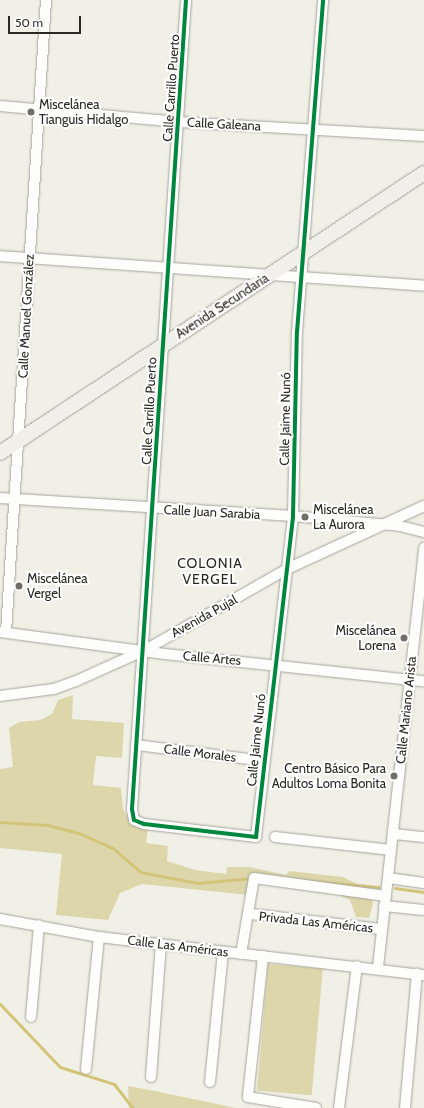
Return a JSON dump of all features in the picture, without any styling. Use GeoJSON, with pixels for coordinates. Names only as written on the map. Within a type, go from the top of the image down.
{"type":"FeatureCollection","features":[{"type":"Feature","properties":{"kind":"street","name":"Calle Manuel González"},"geometry":{"type":"LineString","coordinates":[[3,632],[16,499],[28,258],[37,109],[46,0]]}},
{"type":"Feature","properties":{"kind":"street","name":"Calle Carrillo Puerto"},"geometry":{"type":"LineString","coordinates":[[186,0],[179,122],[162,345],[145,650],[136,746],[134,820],[144,824],[256,837]]}},
{"type":"Feature","properties":{"kind":"street","name":"Calle Jaime Nunó"},"geometry":{"type":"LineString","coordinates":[[256,837],[275,664],[289,568],[293,516],[297,332],[315,128],[323,0]]}},
{"type":"Feature","properties":{"kind":"street","name":"Calle Galeana"},"geometry":{"type":"LineString","coordinates":[[0,106],[179,122],[315,128],[424,136]]}},
{"type":"Feature","properties":{"kind":"street","name":"Avenida Secundaria"},"geometry":{"type":"LineString","coordinates":[[0,453],[424,173]]}},
{"type":"Feature","properties":{"kind":"street"},"geometry":{"type":"LineString","coordinates":[[0,256],[168,270],[267,277],[303,277],[424,286]]}},
{"type":"Feature","properties":{"kind":"street","name":"Calle Juan Sarabia"},"geometry":{"type":"LineString","coordinates":[[0,498],[153,509],[293,516],[380,524],[424,532]]}},
{"type":"Feature","properties":{"kind":"street","name":"Avenida Pujal"},"geometry":{"type":"LineString","coordinates":[[0,696],[54,689],[145,650],[289,568],[380,524],[424,506]]}},
{"type":"Feature","properties":{"kind":"street","name":"Calle Mariano Arista"},"geometry":{"type":"LineString","coordinates":[[378,967],[381,929],[394,834],[408,679],[424,548]]}},
{"type":"Feature","properties":{"kind":"street","name":"Calle Artes"},"geometry":{"type":"LineString","coordinates":[[3,632],[145,650],[424,681]]}},
{"type":"Feature","properties":{"kind":"street","name":"Calle Morales"},"geometry":{"type":"LineString","coordinates":[[136,746],[264,761]]}},
{"type":"Feature","properties":{"kind":"street"},"geometry":{"type":"LineString","coordinates":[[394,834],[424,837]]}},
{"type":"Feature","properties":{"kind":"street"},"geometry":{"type":"LineString","coordinates":[[275,837],[391,850]]}},
{"type":"Feature","properties":{"kind":"street"},"geometry":{"type":"LineString","coordinates":[[241,954],[245,917],[251,914],[254,878],[385,901],[424,910]]}},
{"type":"Feature","properties":{"kind":"street"},"geometry":{"type":"LineString","coordinates":[[388,878],[424,883]]}},
{"type":"Feature","properties":{"kind":"street","name":"Privada Las Américas"},"geometry":{"type":"LineString","coordinates":[[251,914],[381,929]]}},
{"type":"Feature","properties":{"kind":"street","name":"Calle Las Américas"},"geometry":{"type":"LineString","coordinates":[[0,919],[99,937],[241,954],[378,967],[421,975]]}},
{"type":"Feature","properties":{"kind":"street"},"geometry":{"type":"LineString","coordinates":[[31,1017],[39,925]]}},
{"type":"Feature","properties":{"kind":"street"},"geometry":{"type":"LineString","coordinates":[[86,1069],[99,937]]}},
{"type":"Feature","properties":{"kind":"street"},"geometry":{"type":"LineString","coordinates":[[150,1077],[161,944]]}},
{"type":"Feature","properties":{"kind":"street"},"geometry":{"type":"LineString","coordinates":[[210,1082],[223,952]]}},
{"type":"Feature","properties":{"kind":"street"},"geometry":{"type":"LineString","coordinates":[[263,956],[248,1097],[316,1108]]}},
{"type":"Feature","properties":{"kind":"street"},"geometry":{"type":"LineString","coordinates":[[339,1108],[357,966]]}},
{"type":"Feature","properties":{"kind":"street"},"geometry":{"type":"LineString","coordinates":[[405,1108],[421,975]]}},
{"type":"Feature","properties":{"kind":"shaded area"},"geometry":{"type":"Polygon","coordinates":[[[73,695],[72,719],[124,723],[122,758],[96,756],[93,785],[121,788],[123,809],[129,820],[148,827],[146,843],[168,846],[167,861],[195,870],[226,874],[227,867],[249,867],[286,875],[289,871],[343,877],[370,890],[373,904],[369,918],[356,917],[350,900],[318,886],[256,883],[248,895],[142,884],[120,893],[108,920],[56,915],[62,854],[0,848],[0,769],[13,767],[9,728],[19,722],[40,720],[52,714],[58,700],[73,695]]]}},
{"type":"Feature","properties":{"kind":"shaded area"},"geometry":{"type":"Polygon","coordinates":[[[268,964],[323,969],[312,1095],[257,1091],[268,964]]]}},
{"type":"Feature","properties":{"kind":"shaded area"},"geometry":{"type":"Polygon","coordinates":[[[128,1086],[155,1091],[236,1108],[129,1108],[128,1086]]]}},
{"type":"Feature","properties":{"kind":"waterway"},"geometry":{"type":"LineString","coordinates":[[0,822],[48,825],[81,834],[114,849],[140,872],[198,883],[252,878]]}},
{"type":"Feature","properties":{"kind":"waterway"},"geometry":{"type":"LineString","coordinates":[[311,881],[379,887]]}},
{"type":"Feature","properties":{"kind":"waterway"},"geometry":{"type":"LineString","coordinates":[[395,888],[424,892]]}},
{"type":"Feature","properties":{"kind":"waterway"},"geometry":{"type":"LineString","coordinates":[[0,1004],[60,1067],[114,1084],[133,1108]]}},
{"type":"Feature","properties":{"kind":"cycle path"},"geometry":{"type":"LineString","coordinates":[[186,0],[132,809],[134,820],[144,824],[256,837],[293,516],[297,332],[323,0]]}},
{"type":"Feature","properties":{"kind":"place","name":"Miscelánea Tianguis Hidalgo"},"geometry":{"type":"Point","coordinates":[31,112]}},
{"type":"Feature","properties":{"kind":"place","name":"Miscelánea La Aurora"},"geometry":{"type":"Point","coordinates":[305,517]}},
{"type":"Feature","properties":{"kind":"place","name":"Miscelánea Vergel"},"geometry":{"type":"Point","coordinates":[19,586]}},
{"type":"Feature","properties":{"kind":"place","name":"Miscelánea Lorena"},"geometry":{"type":"Point","coordinates":[404,638]}},
{"type":"Feature","properties":{"kind":"place","name":"Centro Básico Para Adultos Loma Bonita"},"geometry":{"type":"Point","coordinates":[394,776]}},
{"type":"Feature","properties":{"kind":"district","name":"COLONIA VERGEL"},"geometry":{"type":"Point","coordinates":[210,572]}}]}
